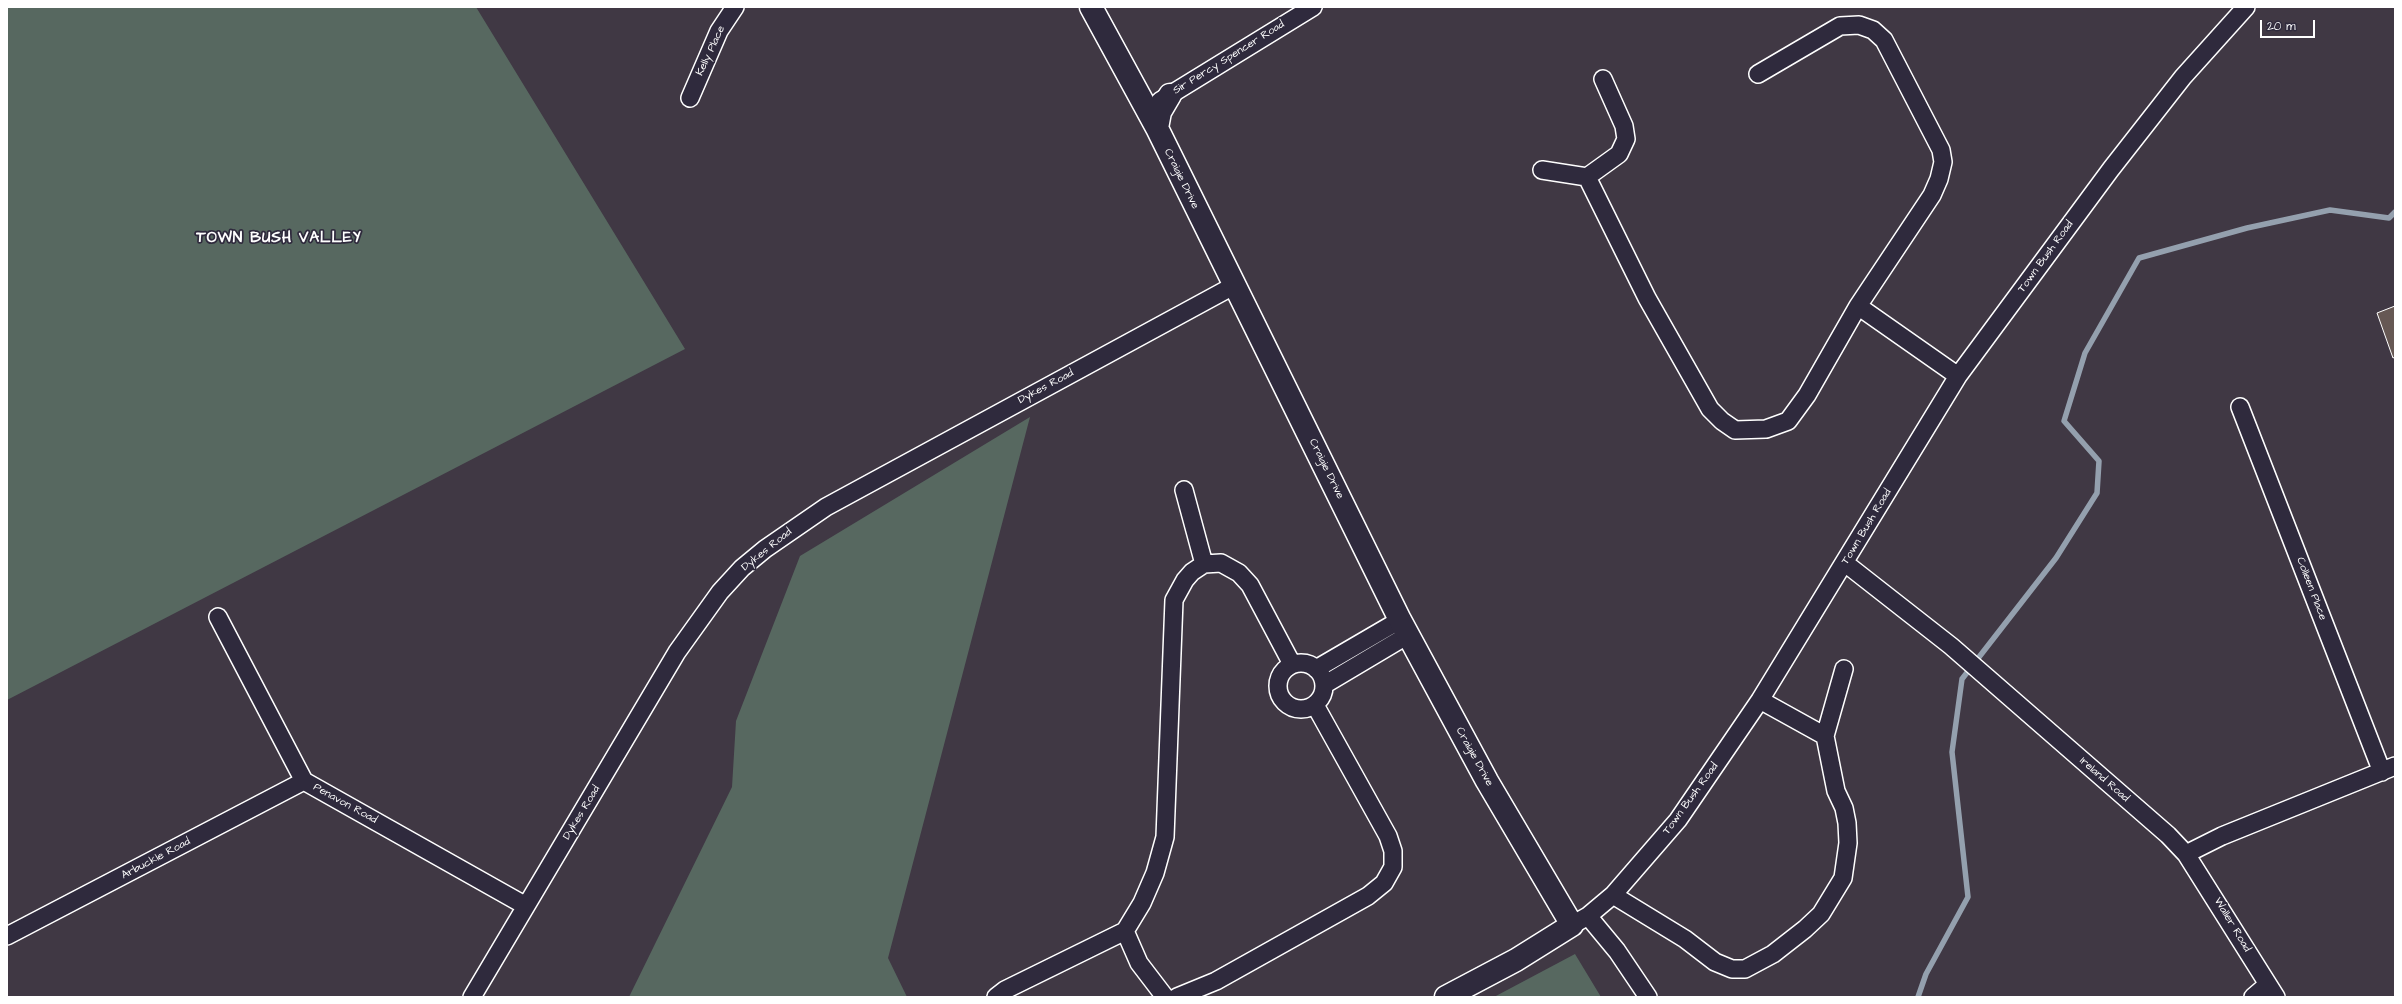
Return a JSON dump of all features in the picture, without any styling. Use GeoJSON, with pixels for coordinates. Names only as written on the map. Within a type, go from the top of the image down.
{"type":"FeatureCollection","features":[{"type":"Feature","properties":{"kind":"street","name":"Craigie Drive"},"geometry":{"type":"LineString","coordinates":[[1091,7],[1157,128],[1404,628],[1487,781],[1580,920]]}},
{"type":"Feature","properties":{"kind":"street","name":"Town Bush Road"},"geometry":{"type":"LineString","coordinates":[[1446,997],[1516,960],[1580,920],[1613,895],[1678,820],[1760,700],[1958,376],[2121,156],[2183,77],[2246,7]]}},
{"type":"Feature","properties":{"kind":"street","name":"Kelly Place"},"geometry":{"type":"LineString","coordinates":[[690,98],[731,9]]}},
{"type":"Feature","properties":{"kind":"street","name":"Sir Percy Spencer Road"},"geometry":{"type":"LineString","coordinates":[[1146,109],[1302,10]]}},
{"type":"Feature","properties":{"kind":"street"},"geometry":{"type":"LineString","coordinates":[[1587,177],[1647,298],[1710,409],[1722,422],[1735,430],[1766,429],[1788,421],[1807,395],[1858,306],[1932,195],[1939,179],[1943,162],[1942,150],[1884,40],[1873,30],[1859,25],[1840,26],[1758,74]]}},
{"type":"Feature","properties":{"kind":"street"},"geometry":{"type":"LineString","coordinates":[[1542,170],[1587,177],[1619,154],[1626,139],[1624,126],[1603,79]]}},
{"type":"Feature","properties":{"kind":"street"},"geometry":{"type":"LineString","coordinates":[[1157,128],[1160,112],[1170,95]]}},
{"type":"Feature","properties":{"kind":"street","name":"Dykes Road"},"geometry":{"type":"LineString","coordinates":[[472,997],[677,652],[720,592],[742,568],[765,549],[826,507],[1235,285]]}},
{"type":"Feature","properties":{"kind":"street"},"geometry":{"type":"LineString","coordinates":[[1858,306],[1958,376]]}},
{"type":"Feature","properties":{"kind":"street","name":"Colleen Place"},"geometry":{"type":"LineString","coordinates":[[2240,407],[2388,769]]}},
{"type":"Feature","properties":{"kind":"street"},"geometry":{"type":"LineString","coordinates":[[1184,490],[1204,564]]}},
{"type":"Feature","properties":{"kind":"street"},"geometry":{"type":"LineString","coordinates":[[996,997],[1005,990],[1125,931],[1142,903],[1152,879],[1165,837],[1174,600],[1185,580],[1192,572],[1204,564],[1221,563],[1232,568],[1243,577],[1250,585],[1270,620],[1292,664]]}},
{"type":"Feature","properties":{"kind":"street","name":"Ireland Road"},"geometry":{"type":"LineString","coordinates":[[1845,563],[1951,646],[2168,835],[2186,854]]}},
{"type":"Feature","properties":{"kind":"street","name":"Penavon Road"},"geometry":{"type":"LineString","coordinates":[[218,617],[304,781],[526,906]]}},
{"type":"Feature","properties":{"kind":"street"},"geometry":{"type":"LineString","coordinates":[[1316,669],[1404,628]]}},
{"type":"Feature","properties":{"kind":"street"},"geometry":{"type":"LineString","coordinates":[[1324,685],[1404,628]]}},
{"type":"Feature","properties":{"kind":"street"},"geometry":{"type":"LineString","coordinates":[[1292,664],[1309,665],[1316,669],[1324,685],[1322,694],[1315,705],[1304,709],[1297,709],[1285,703],[1280,697],[1278,681],[1282,674],[1292,664]]}},
{"type":"Feature","properties":{"kind":"street"},"geometry":{"type":"LineString","coordinates":[[1613,895],[1685,939],[1715,962],[1732,969],[1745,969],[1773,954],[1805,929],[1821,914],[1843,878],[1848,843],[1847,823],[1844,808],[1834,784],[1825,736],[1844,669]]}},
{"type":"Feature","properties":{"kind":"street"},"geometry":{"type":"LineString","coordinates":[[1760,700],[1825,736]]}},
{"type":"Feature","properties":{"kind":"street"},"geometry":{"type":"LineString","coordinates":[[1177,997],[1216,981],[1368,896],[1384,883],[1393,867],[1393,851],[1388,836],[1315,705]]}},
{"type":"Feature","properties":{"kind":"street"},"geometry":{"type":"LineString","coordinates":[[2186,854],[2222,836],[2388,769]]}},
{"type":"Feature","properties":{"kind":"street","name":"Arbuckle Road"},"geometry":{"type":"LineString","coordinates":[[7,936],[304,781]]}},
{"type":"Feature","properties":{"kind":"street","name":"Waller Road"},"geometry":{"type":"LineString","coordinates":[[2186,854],[2222,908],[2272,991]]}},
{"type":"Feature","properties":{"kind":"street"},"geometry":{"type":"LineString","coordinates":[[1580,920],[1617,951],[1648,997]]}},
{"type":"Feature","properties":{"kind":"street"},"geometry":{"type":"LineString","coordinates":[[1125,931],[1139,963],[1165,997]]}},
{"type":"Feature","properties":{"kind":"street"},"geometry":{"type":"LineString","coordinates":[[2253,997],[2272,991]]}},
{"type":"Feature","properties":{"kind":"green space"},"geometry":{"type":"Polygon","coordinates":[[[7,7],[476,7],[685,349],[7,700],[7,7]]]}},
{"type":"Feature","properties":{"kind":"green space"},"geometry":{"type":"Polygon","coordinates":[[[1030,417],[888,958],[907,997],[629,997],[732,787],[736,721],[800,556],[1030,417]]]}},
{"type":"Feature","properties":{"kind":"green space"},"geometry":{"type":"Polygon","coordinates":[[[1575,954],[1601,997],[1494,997],[1575,954]]]}},
{"type":"Feature","properties":{"kind":"building"},"geometry":{"type":"Polygon","coordinates":[[[2395,306],[2395,357],[2393,358],[2377,313],[2395,306]]]}},
{"type":"Feature","properties":{"kind":"waterway"},"geometry":{"type":"LineString","coordinates":[[1918,997],[1926,974],[1968,897],[1952,752],[1962,679],[2056,558],[2097,493],[2099,461],[2064,421],[2085,353],[2139,258],[2247,228],[2330,210],[2389,218],[2395,212]]}},
{"type":"Feature","properties":{"kind":"district","name":"TOWN BUSH VALLEY"},"geometry":{"type":"Point","coordinates":[279,239]}}]}
